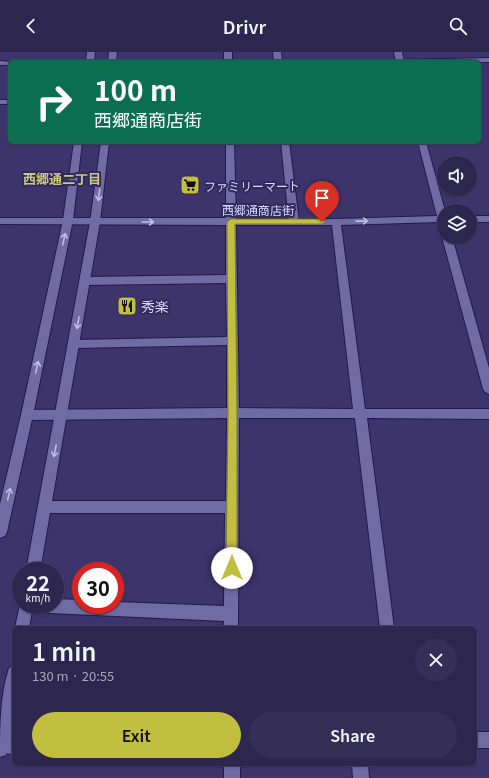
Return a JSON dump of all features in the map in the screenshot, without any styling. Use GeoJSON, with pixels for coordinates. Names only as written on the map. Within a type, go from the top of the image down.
{"type":"FeatureCollection","features":[{"type":"Feature","properties":{"kind":"street"},"geometry":{"type":"LineString","coordinates":[[0,532],[27,415],[68,220],[78,144]]}},
{"type":"Feature","properties":{"kind":"street"},"geometry":{"type":"LineString","coordinates":[[35,562],[95,222],[105,144]]}},
{"type":"Feature","properties":{"kind":"street"},"geometry":{"type":"LineString","coordinates":[[64,608],[231,621],[233,413],[230,144]]}},
{"type":"Feature","properties":{"kind":"street"},"geometry":{"type":"LineString","coordinates":[[285,144],[294,222]]}},
{"type":"Feature","properties":{"kind":"street"},"geometry":{"type":"LineString","coordinates":[[423,144],[438,204]]}},
{"type":"Feature","properties":{"kind":"street"},"geometry":{"type":"LineString","coordinates":[[477,219],[489,220]]}},
{"type":"Feature","properties":{"kind":"street","name":"西郷通商店街"},"geometry":{"type":"LineString","coordinates":[[0,221],[437,221]]}},
{"type":"Feature","properties":{"kind":"street"},"geometry":{"type":"LineString","coordinates":[[336,222],[387,626]]}},
{"type":"Feature","properties":{"kind":"street"},"geometry":{"type":"LineString","coordinates":[[449,244],[489,389]]}},
{"type":"Feature","properties":{"kind":"street"},"geometry":{"type":"LineString","coordinates":[[85,281],[231,279]]}},
{"type":"Feature","properties":{"kind":"street"},"geometry":{"type":"LineString","coordinates":[[74,344],[232,341]]}},
{"type":"Feature","properties":{"kind":"street"},"geometry":{"type":"LineString","coordinates":[[27,415],[233,413],[489,414]]}},
{"type":"Feature","properties":{"kind":"street"},"geometry":{"type":"LineString","coordinates":[[45,507],[232,507]]}},
{"type":"Feature","properties":{"kind":"street"},"geometry":{"type":"LineString","coordinates":[[22,626],[25,614]]}},
{"type":"Feature","properties":{"kind":"street"},"geometry":{"type":"LineString","coordinates":[[4,746],[12,688]]}},
{"type":"Feature","properties":{"kind":"street"},"geometry":{"type":"LineString","coordinates":[[477,740],[489,740]]}},
{"type":"Feature","properties":{"kind":"street"},"geometry":{"type":"LineString","coordinates":[[232,766],[232,778]]}},
{"type":"Feature","properties":{"kind":"street"},"geometry":{"type":"LineString","coordinates":[[360,766],[361,778]]}},
{"type":"Feature","properties":{"kind":"place","name":"ファミリーマート"},"geometry":{"type":"Point","coordinates":[190,185]}},
{"type":"Feature","properties":{"kind":"place","name":"秀楽"},"geometry":{"type":"Point","coordinates":[127,306]}},
{"type":"Feature","properties":{"kind":"district","name":"西郷通二丁目"},"geometry":{"type":"Point","coordinates":[62,178]}},
{"type":"Feature","properties":{"kind":"route"},"geometry":{"type":"LineString","coordinates":[[232,568],[233,413],[231,222],[322,222]]}}]}
